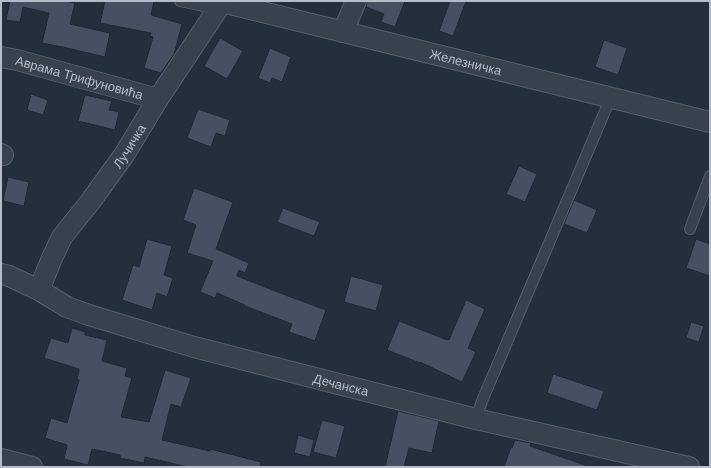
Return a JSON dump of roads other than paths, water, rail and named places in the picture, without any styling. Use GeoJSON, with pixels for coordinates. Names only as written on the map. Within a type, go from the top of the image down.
{"type":"FeatureCollection","features":[{"type":"Feature","properties":{"kind":"street"},"geometry":{"type":"LineString","coordinates":[[343,32],[356,1]]}},
{"type":"Feature","properties":{"kind":"street","name":"Железничка"},"geometry":{"type":"LineString","coordinates":[[220,5],[343,32],[710,122]]}},
{"type":"Feature","properties":{"kind":"street","name":"Лучичка"},"geometry":{"type":"LineString","coordinates":[[39,290],[62,237],[90,202],[124,155],[158,99],[220,5]]}},
{"type":"Feature","properties":{"kind":"street","name":"Аврама Трифуновића"},"geometry":{"type":"LineString","coordinates":[[1,56],[158,99]]}},
{"type":"Feature","properties":{"kind":"street","name":"Дечанска"},"geometry":{"type":"LineString","coordinates":[[1,274],[9,276],[39,290],[67,307],[89,316],[194,347],[476,419],[689,467]]}},
{"type":"Feature","properties":{"kind":"street"},"geometry":{"type":"LineString","coordinates":[[1,459],[32,467]]}},
{"type":"Feature","properties":{"kind":"lane"},"geometry":{"type":"LineString","coordinates":[[180,1],[208,7],[220,5]]}},
{"type":"Feature","properties":{"kind":"lane"},"geometry":{"type":"LineString","coordinates":[[476,419],[611,97]]}},
{"type":"Feature","properties":{"kind":"lane"},"geometry":{"type":"LineString","coordinates":[[690,229],[710,176]]}}]}
